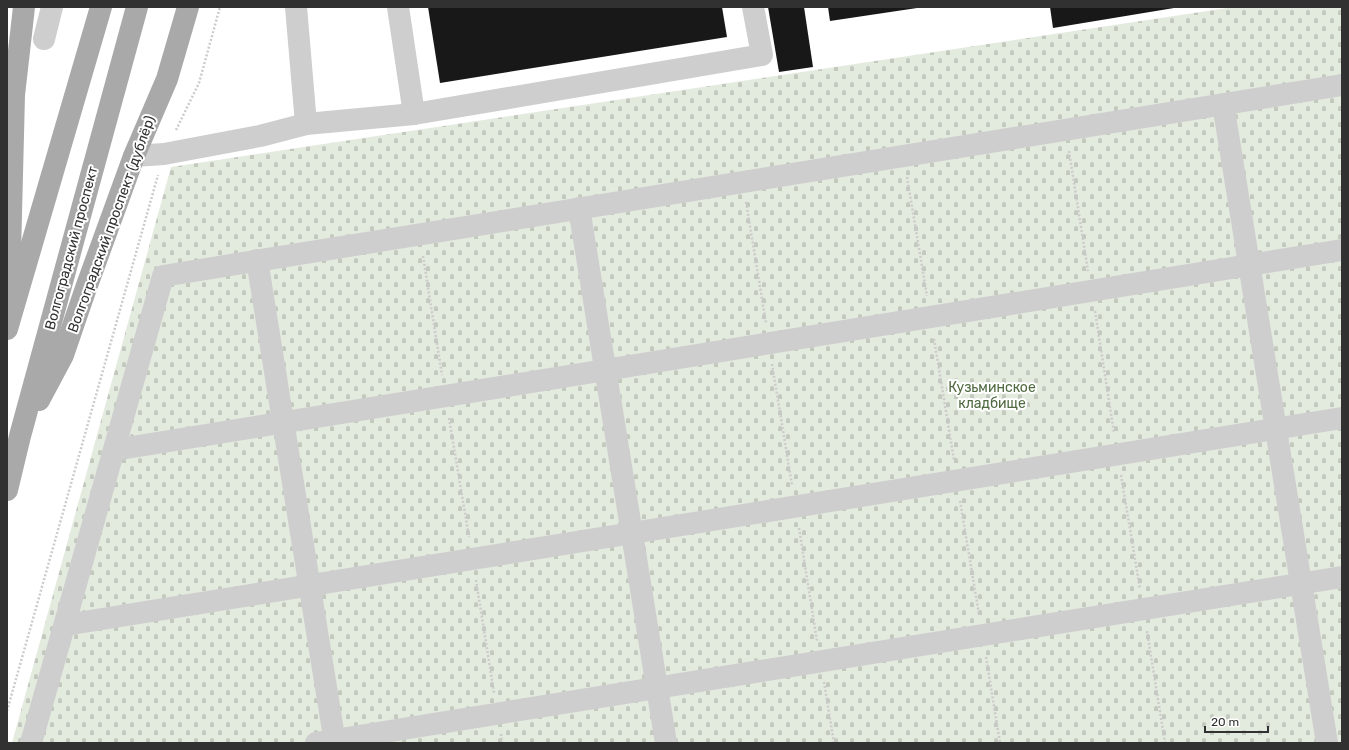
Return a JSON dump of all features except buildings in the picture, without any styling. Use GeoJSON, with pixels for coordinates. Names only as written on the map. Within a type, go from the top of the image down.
{"type":"FeatureCollection","features":[{"type":"Feature","properties":{"kind":"main road"},"geometry":{"type":"LineString","coordinates":[[7,327],[14,95],[24,7]]}},
{"type":"Feature","properties":{"kind":"main road"},"geometry":{"type":"LineString","coordinates":[[7,327],[101,7]]}},
{"type":"Feature","properties":{"kind":"main road","name":"Волгоградский проспект"},"geometry":{"type":"LineString","coordinates":[[7,490],[20,436],[137,7]]}},
{"type":"Feature","properties":{"kind":"main road","name":"Волгоградский проспект (дублёр)"},"geometry":{"type":"LineString","coordinates":[[20,436],[63,355],[134,156],[167,79],[188,7]]}},
{"type":"Feature","properties":{"kind":"lane"},"geometry":{"type":"LineString","coordinates":[[44,39],[52,7]]}},
{"type":"Feature","properties":{"kind":"lane"},"geometry":{"type":"LineString","coordinates":[[296,7],[306,124]]}},
{"type":"Feature","properties":{"kind":"lane"},"geometry":{"type":"LineString","coordinates":[[398,7],[414,114]]}},
{"type":"Feature","properties":{"kind":"lane"},"geometry":{"type":"LineString","coordinates":[[134,156],[164,154],[260,136],[306,124],[414,114],[762,55],[753,7]]}},
{"type":"Feature","properties":{"kind":"lane"},"geometry":{"type":"LineString","coordinates":[[31,743],[163,276],[1342,85]]}},
{"type":"Feature","properties":{"kind":"lane"},"geometry":{"type":"LineString","coordinates":[[1223,104],[1327,743]]}},
{"type":"Feature","properties":{"kind":"lane"},"geometry":{"type":"LineString","coordinates":[[579,208],[666,743]]}},
{"type":"Feature","properties":{"kind":"lane"},"geometry":{"type":"LineString","coordinates":[[114,450],[1342,250]]}},
{"type":"Feature","properties":{"kind":"lane"},"geometry":{"type":"LineString","coordinates":[[257,260],[310,585],[329,742],[1342,577]]}},
{"type":"Feature","properties":{"kind":"lane"},"geometry":{"type":"LineString","coordinates":[[65,625],[1342,418]]}},
{"type":"Feature","properties":{"kind":"path"},"geometry":{"type":"LineString","coordinates":[[7,711],[164,154],[199,83],[220,7]]}},
{"type":"Feature","properties":{"kind":"path"},"geometry":{"type":"LineString","coordinates":[[904,156],[1000,743]]}},
{"type":"Feature","properties":{"kind":"path"},"geometry":{"type":"LineString","coordinates":[[742,182],[834,743]]}},
{"type":"Feature","properties":{"kind":"path"},"geometry":{"type":"LineString","coordinates":[[419,234],[502,743]]}},
{"type":"Feature","properties":{"kind":"green space","name":"Кузьминское кладбище"},"geometry":{"type":"Polygon","coordinates":[[[1234,7],[1342,7],[1342,743],[12,743],[171,167],[1234,7]]]}}]}
